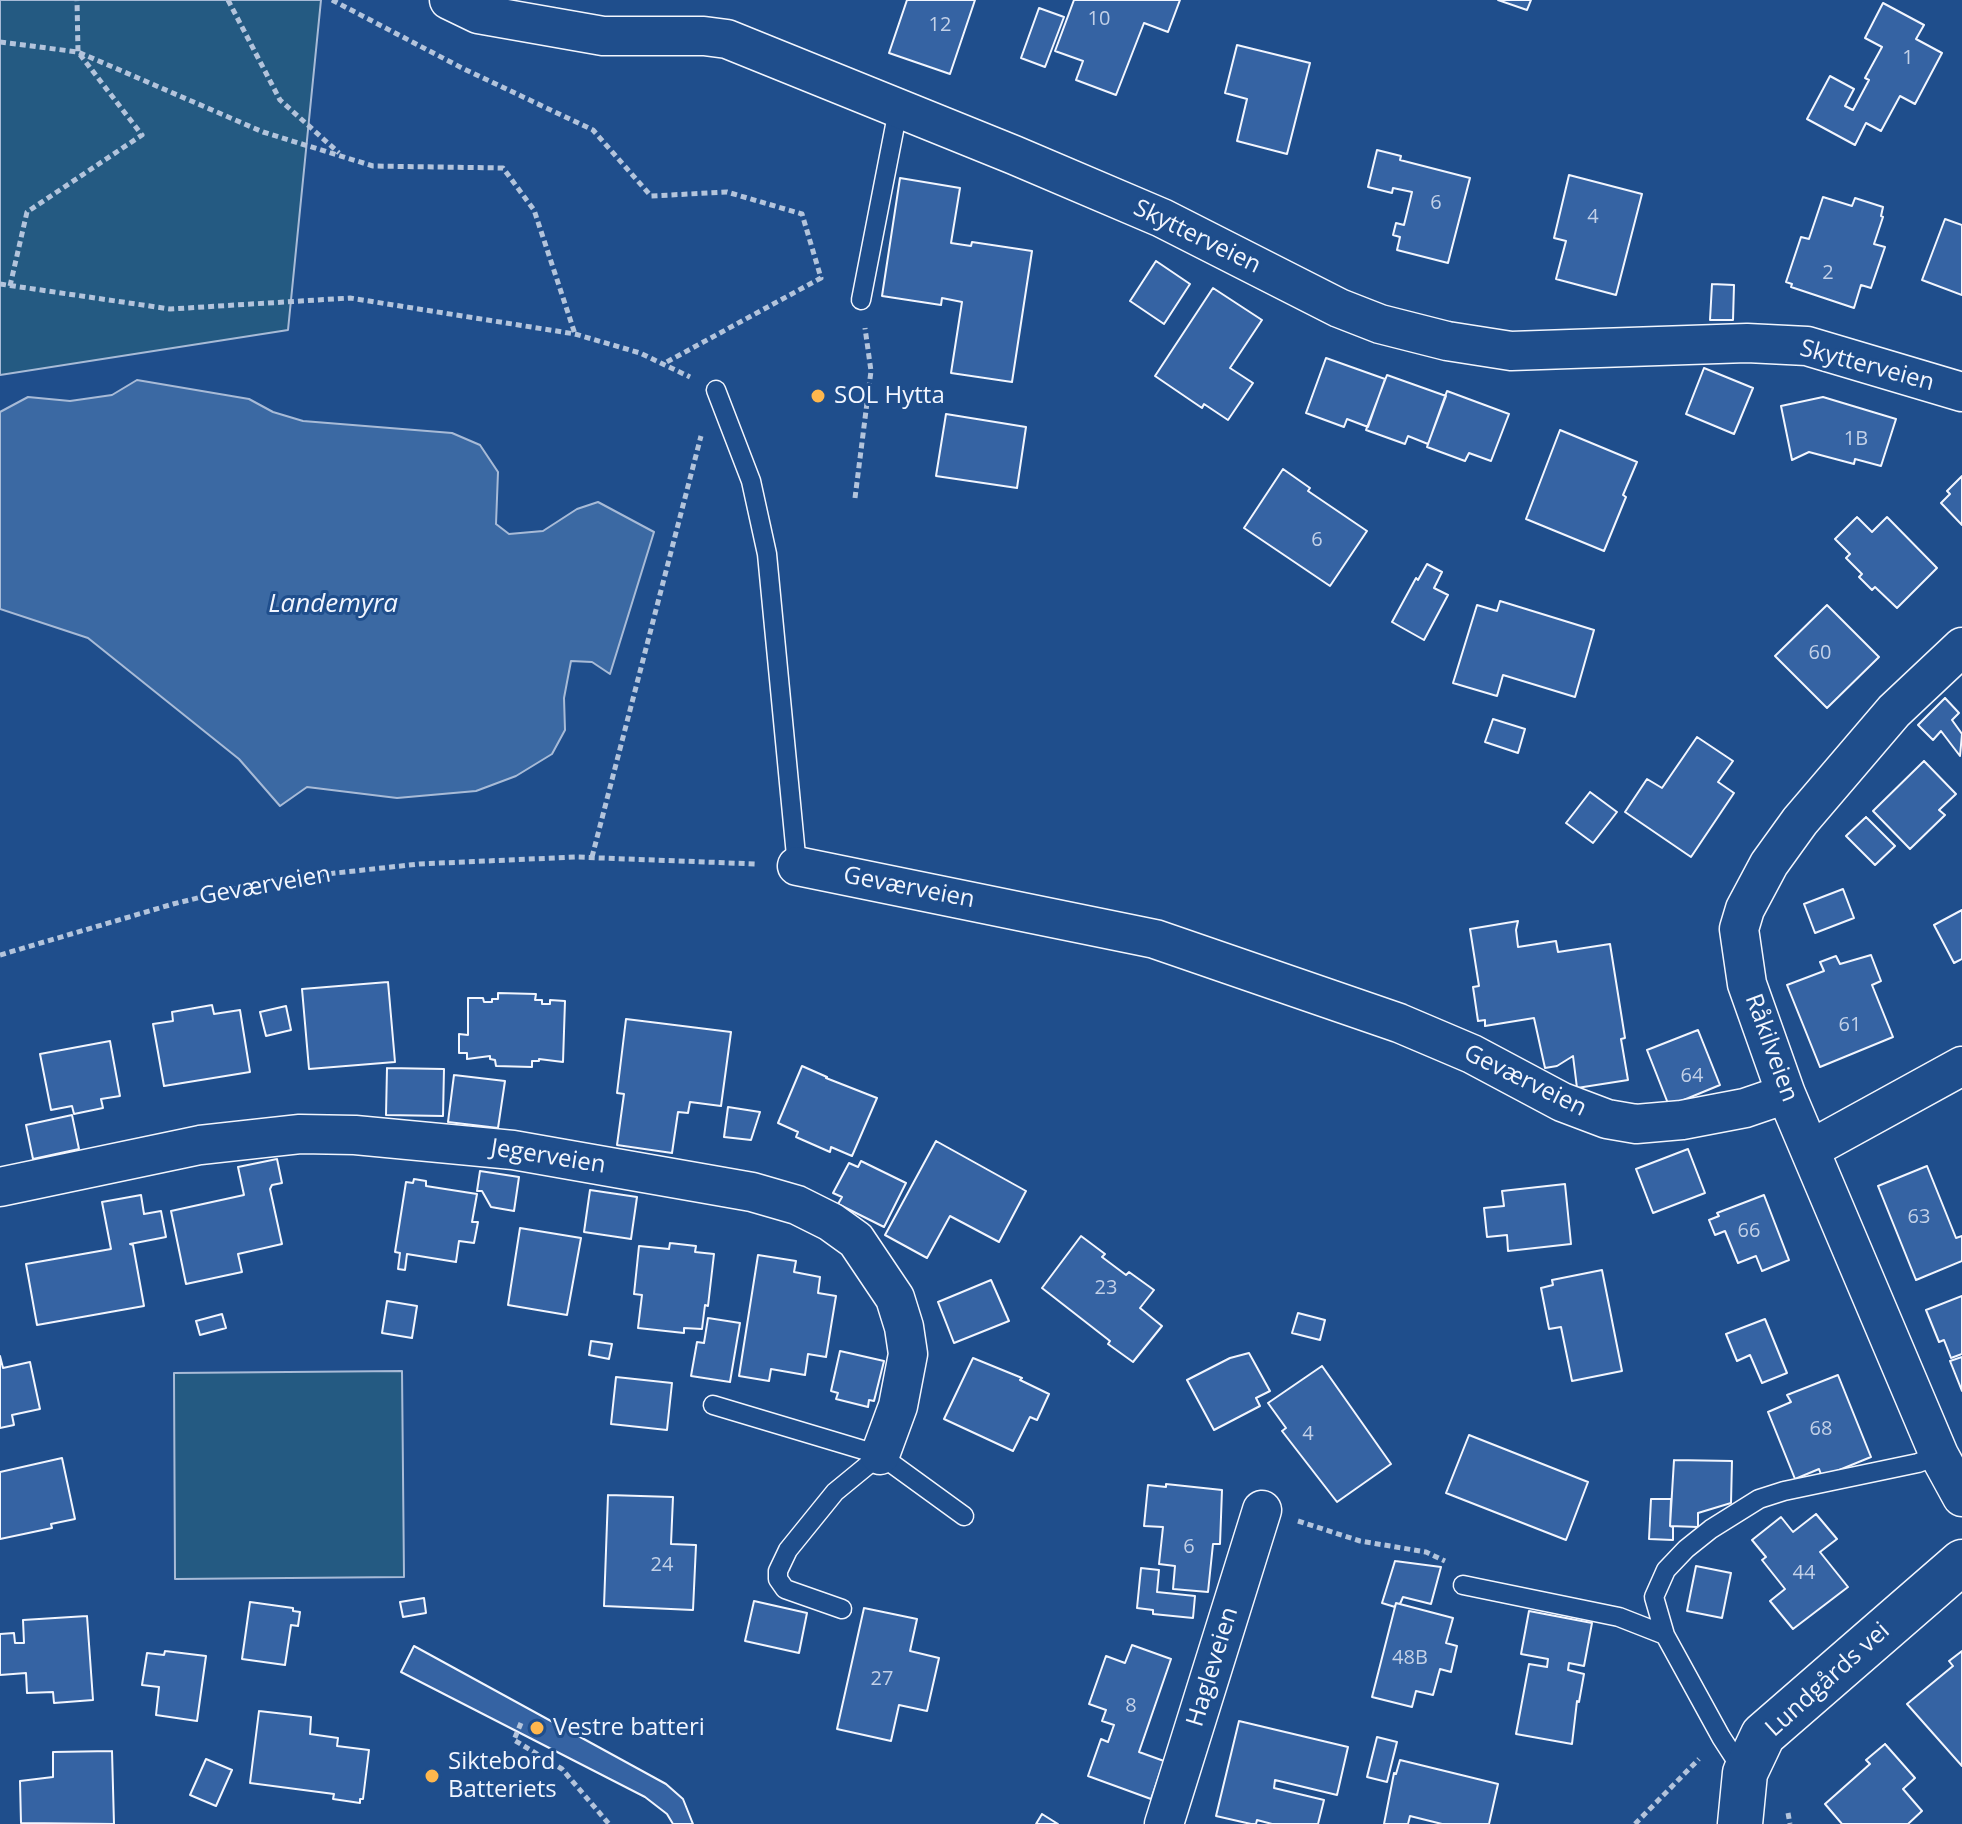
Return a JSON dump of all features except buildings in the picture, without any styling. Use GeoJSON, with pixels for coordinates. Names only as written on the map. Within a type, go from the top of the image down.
{"type":"FeatureCollection","features":[{"type":"Feature","properties":{"kind":"street","name":"Skytterveien"},"geometry":{"type":"LineString","coordinates":[[449,0],[478,14],[603,36],[704,36],[727,39],[1162,218],[1339,308],[1380,324],[1447,341],[1511,351],[1747,343],[1807,346],[1962,392]]}},
{"type":"Feature","properties":{"kind":"street","name":"Råkilveien"},"geometry":{"type":"LineString","coordinates":[[1962,647],[1894,711],[1800,821],[1769,864],[1745,909],[1739,929],[1747,984],[1756,1016],[1786,1094],[1939,1455],[1962,1497]]}},
{"type":"Feature","properties":{"kind":"street","name":"Geværveien"},"geometry":{"type":"LineString","coordinates":[[797,866],[1155,939],[1399,1023],[1472,1054],[1584,1112],[1607,1119],[1636,1124],[1682,1120],[1745,1108],[1786,1094]]}},
{"type":"Feature","properties":{"kind":"street"},"geometry":{"type":"LineString","coordinates":[[1811,1149],[1962,1066]]}},
{"type":"Feature","properties":{"kind":"street","name":"Jegerveien"},"geometry":{"type":"LineString","coordinates":[[0,1187],[200,1145],[300,1134],[355,1135],[513,1150],[752,1192],[797,1205],[831,1222],[856,1240],[895,1298],[908,1354],[898,1406],[880,1455]]}},
{"type":"Feature","properties":{"kind":"street","name":"Hagleveien"},"geometry":{"type":"LineString","coordinates":[[1164,1824],[1262,1510]]}},
{"type":"Feature","properties":{"kind":"street","name":"Lundgårds vei"},"geometry":{"type":"LineString","coordinates":[[1740,1824],[1745,1773],[1763,1735],[1960,1570]]}},
{"type":"Feature","properties":{"kind":"lane"},"geometry":{"type":"LineString","coordinates":[[861,300],[898,110]]}},
{"type":"Feature","properties":{"kind":"lane"},"geometry":{"type":"LineString","coordinates":[[716,390],[751,481],[767,554],[797,866]]}},
{"type":"Feature","properties":{"kind":"lane"},"geometry":{"type":"LineString","coordinates":[[713,1405],[880,1455],[964,1516]]}},
{"type":"Feature","properties":{"kind":"lane"},"geometry":{"type":"LineString","coordinates":[[842,1609],[785,1589],[778,1579],[778,1571],[788,1550],[835,1492],[880,1455]]}},
{"type":"Feature","properties":{"kind":"lane"},"geometry":{"type":"LineString","coordinates":[[1745,1773],[1721,1737],[1665,1635],[1654,1597],[1666,1570],[1686,1549],[1734,1513],[1759,1499],[1918,1463],[1939,1455]]}},
{"type":"Feature","properties":{"kind":"lane"},"geometry":{"type":"LineString","coordinates":[[1463,1585],[1619,1617],[1665,1635]]}},
{"type":"Feature","properties":{"kind":"path"},"geometry":{"type":"LineString","coordinates":[[10,286],[27,212],[142,135],[78,52],[77,0]]}},
{"type":"Feature","properties":{"kind":"path"},"geometry":{"type":"LineString","coordinates":[[228,0],[280,100],[343,156]]}},
{"type":"Feature","properties":{"kind":"path"},"geometry":{"type":"LineString","coordinates":[[332,0],[462,68],[593,130],[651,196],[727,192],[802,214],[821,278],[663,364]]}},
{"type":"Feature","properties":{"kind":"path"},"geometry":{"type":"LineString","coordinates":[[0,42],[78,52],[263,132],[373,166],[503,168],[534,210],[575,334]]}},
{"type":"Feature","properties":{"kind":"path"},"geometry":{"type":"LineString","coordinates":[[0,284],[170,309],[350,298],[575,334],[640,353],[716,390],[704,425],[592,857]]}},
{"type":"Feature","properties":{"kind":"path"},"geometry":{"type":"LineString","coordinates":[[855,498],[871,371],[861,300]]}},
{"type":"Feature","properties":{"kind":"path","name":"Geværveien"},"geometry":{"type":"LineString","coordinates":[[0,955],[173,904],[271,880],[419,864],[592,857],[797,866]]}},
{"type":"Feature","properties":{"kind":"path"},"geometry":{"type":"LineString","coordinates":[[1262,1510],[1360,1541],[1426,1552],[1452,1564],[1463,1585]]}},
{"type":"Feature","properties":{"kind":"path"},"geometry":{"type":"LineString","coordinates":[[521,1723],[514,1740],[562,1769],[609,1824]]}},
{"type":"Feature","properties":{"kind":"path"},"geometry":{"type":"LineString","coordinates":[[1635,1824],[1721,1737]]}},
{"type":"Feature","properties":{"kind":"shaded area"},"geometry":{"type":"Polygon","coordinates":[[[0,0],[321,0],[288,330],[0,375],[0,0]]]}},
{"type":"Feature","properties":{"kind":"shaded area"},"geometry":{"type":"Polygon","coordinates":[[[402,1371],[404,1577],[175,1579],[174,1373],[402,1371]]]}},
{"type":"Feature","properties":{"kind":"water","name":"Landemyra"},"geometry":{"type":"Polygon","coordinates":[[[137,380],[249,399],[273,412],[303,421],[452,433],[480,445],[498,472],[496,524],[509,534],[543,531],[577,509],[598,502],[654,532],[610,674],[592,662],[571,661],[564,698],[565,730],[552,754],[516,776],[476,791],[397,798],[307,787],[280,806],[239,759],[88,638],[0,609],[0,412],[28,397],[70,401],[112,395],[137,380]]]}},
{"type":"Feature","properties":{"kind":"place","name":"SOL Hytta"},"geometry":{"type":"Point","coordinates":[818,396]}},
{"type":"Feature","properties":{"kind":"place","name":"Vestre batteri"},"geometry":{"type":"Point","coordinates":[537,1728]}},
{"type":"Feature","properties":{"kind":"place","name":"Siktebord Batteriets"},"geometry":{"type":"Point","coordinates":[432,1776]}}]}
